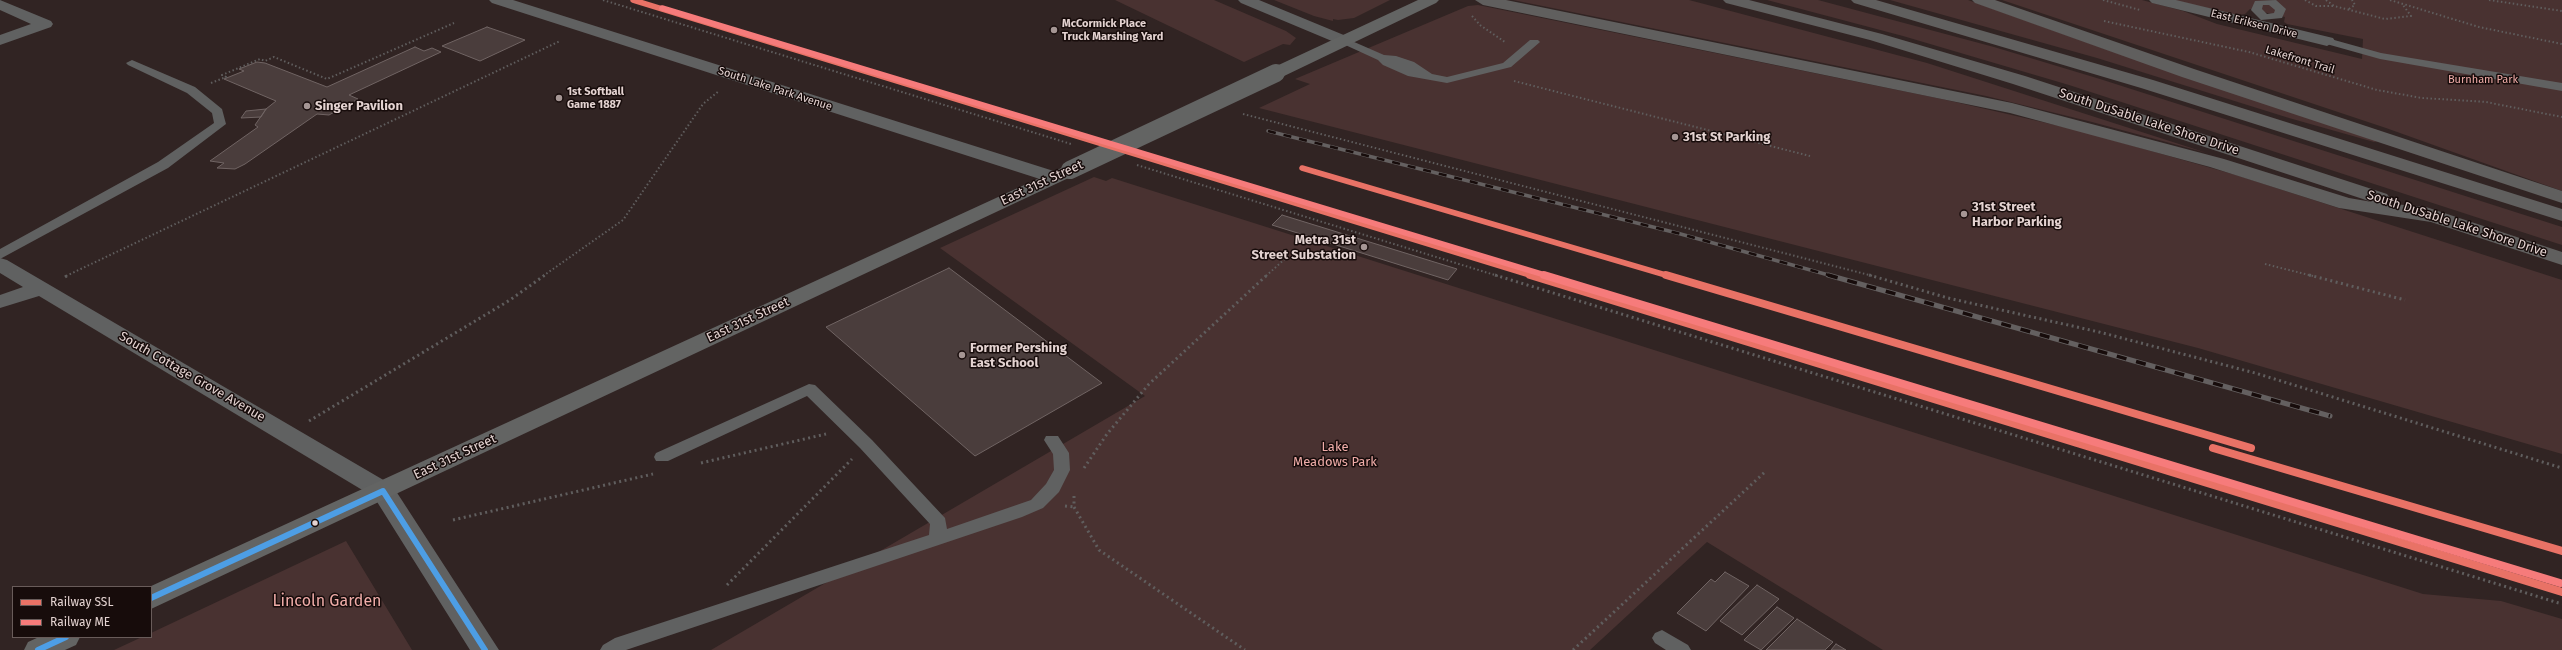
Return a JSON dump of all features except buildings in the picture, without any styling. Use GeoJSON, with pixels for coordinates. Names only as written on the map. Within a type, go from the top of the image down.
{"type":"FeatureCollection","features":[{"type":"Feature","properties":{"kind":"highway"},"geometry":{"type":"LineString","coordinates":[[1483,0],[2012,108],[2217,163],[2346,204],[2433,216]]}},
{"type":"Feature","properties":{"kind":"highway","name":"South DuSable Lake Shore Drive"},"geometry":{"type":"LineString","coordinates":[[1731,0],[1876,37],[2019,80],[2562,259]]}},
{"type":"Feature","properties":{"kind":"highway"},"geometry":{"type":"LineString","coordinates":[[1859,0],[2117,74],[2562,215]]}},
{"type":"Feature","properties":{"kind":"highway"},"geometry":{"type":"LineString","coordinates":[[1980,0],[2174,68],[2562,197]]}},
{"type":"Feature","properties":{"kind":"main road","name":"East 31st Street"},"geometry":{"type":"LineString","coordinates":[[152,598],[1431,0]]}},
{"type":"Feature","properties":{"kind":"main road"},"geometry":{"type":"LineString","coordinates":[[38,650],[64,638]]}},
{"type":"Feature","properties":{"kind":"street","name":"South Lake Park Avenue"},"geometry":{"type":"LineString","coordinates":[[497,0],[738,77],[1061,174]]}},
{"type":"Feature","properties":{"kind":"street"},"geometry":{"type":"LineString","coordinates":[[1246,0],[1345,41]]}},
{"type":"Feature","properties":{"kind":"street","name":"East Eriksen Drive"},"geometry":{"type":"LineString","coordinates":[[2157,0],[2262,22],[2327,41]]}},
{"type":"Feature","properties":{"kind":"street"},"geometry":{"type":"LineString","coordinates":[[0,4],[45,24],[0,40]]}},
{"type":"Feature","properties":{"kind":"street","name":"South Cottage Grove Avenue"},"geometry":{"type":"LineString","coordinates":[[0,264],[382,491]]}},
{"type":"Feature","properties":{"kind":"street"},"geometry":{"type":"LineString","coordinates":[[0,302],[41,288]]}},
{"type":"Feature","properties":{"kind":"street"},"geometry":{"type":"LineString","coordinates":[[382,491],[485,650]]}},
{"type":"Feature","properties":{"kind":"lane"},"geometry":{"type":"LineString","coordinates":[[2262,22],[2278,16],[2281,9],[2271,1]]}},
{"type":"Feature","properties":{"kind":"lane"},"geometry":{"type":"LineString","coordinates":[[1345,41],[1382,58],[1396,59],[1410,64],[1427,75],[1447,80],[1507,64],[1534,42]]}},
{"type":"Feature","properties":{"kind":"lane"},"geometry":{"type":"LineString","coordinates":[[2327,41],[2362,57],[2385,62],[2424,62],[2562,87]]}},
{"type":"Feature","properties":{"kind":"lane"},"geometry":{"type":"LineString","coordinates":[[0,255],[163,165],[220,124],[218,112],[191,90],[132,63]]}},
{"type":"Feature","properties":{"kind":"lane"},"geometry":{"type":"LineString","coordinates":[[660,465],[809,388],[866,444],[939,523],[937,539]]}},
{"type":"Feature","properties":{"kind":"lane"},"geometry":{"type":"LineString","coordinates":[[610,650],[622,643],[937,539],[1037,504],[1053,488],[1062,470],[1061,453],[1052,440]]}},
{"type":"Feature","properties":{"kind":"lane"},"geometry":{"type":"LineString","coordinates":[[1662,638],[1681,650]]}},
{"type":"Feature","properties":{"kind":"path"},"geometry":{"type":"LineString","coordinates":[[604,0],[1074,145]]}},
{"type":"Feature","properties":{"kind":"path"},"geometry":{"type":"LineString","coordinates":[[2305,0],[2322,7],[2334,6],[2385,19],[2408,18],[2411,16],[2403,5]]}},
{"type":"Feature","properties":{"kind":"path"},"geometry":{"type":"LineString","coordinates":[[2326,0],[2334,6]]}},
{"type":"Feature","properties":{"kind":"path"},"geometry":{"type":"LineString","coordinates":[[2348,9],[2355,5],[2352,0]]}},
{"type":"Feature","properties":{"kind":"path"},"geometry":{"type":"LineString","coordinates":[[2390,0],[2479,27],[2562,44]]}},
{"type":"Feature","properties":{"kind":"path"},"geometry":{"type":"LineString","coordinates":[[2489,0],[2562,11]]}},
{"type":"Feature","properties":{"kind":"path"},"geometry":{"type":"LineString","coordinates":[[1468,14],[1480,26],[1501,38],[1506,43],[1505,48]]}},
{"type":"Feature","properties":{"kind":"path","name":"Lakefront Trail"},"geometry":{"type":"LineString","coordinates":[[2102,21],[2249,52],[2377,90],[2422,98],[2486,102],[2562,117]]}},
{"type":"Feature","properties":{"kind":"path"},"geometry":{"type":"LineString","coordinates":[[207,85],[226,76],[222,75],[260,59],[265,62],[274,58],[327,78],[454,23]]}},
{"type":"Feature","properties":{"kind":"path"},"geometry":{"type":"LineString","coordinates":[[41,288],[586,28]]}},
{"type":"Feature","properties":{"kind":"path"},"geometry":{"type":"LineString","coordinates":[[288,434],[510,300],[623,220],[703,104],[738,77]]}},
{"type":"Feature","properties":{"kind":"path"},"geometry":{"type":"LineString","coordinates":[[1508,80],[1810,156]]}},
{"type":"Feature","properties":{"kind":"path"},"geometry":{"type":"LineString","coordinates":[[1236,112],[1803,257],[1948,298],[2099,332],[2255,373],[2562,468]]}},
{"type":"Feature","properties":{"kind":"path"},"geometry":{"type":"LineString","coordinates":[[1134,164],[2562,604]]}},
{"type":"Feature","properties":{"kind":"path"},"geometry":{"type":"LineString","coordinates":[[1083,472],[1107,434],[1149,384],[1288,257]]}},
{"type":"Feature","properties":{"kind":"path"},"geometry":{"type":"LineString","coordinates":[[2265,264],[2405,300]]}},
{"type":"Feature","properties":{"kind":"path"},"geometry":{"type":"LineString","coordinates":[[697,464],[850,428]]}},
{"type":"Feature","properties":{"kind":"path"},"geometry":{"type":"LineString","coordinates":[[724,588],[866,444]]}},
{"type":"Feature","properties":{"kind":"path"},"geometry":{"type":"LineString","coordinates":[[453,520],[660,465]]}},
{"type":"Feature","properties":{"kind":"path"},"geometry":{"type":"LineString","coordinates":[[1573,650],[1766,471]]}},
{"type":"Feature","properties":{"kind":"path"},"geometry":{"type":"LineString","coordinates":[[1073,491],[1074,507],[1082,524],[1099,550],[1245,650]]}},
{"type":"Feature","properties":{"kind":"green space"},"geometry":{"type":"Polygon","coordinates":[[[1115,0],[1214,0],[1286,31],[1296,38],[1290,45],[1283,44],[1244,62],[1115,0]]]}},
{"type":"Feature","properties":{"kind":"green space"},"geometry":{"type":"Polygon","coordinates":[[[1274,0],[1390,0],[1354,18],[1338,20],[1333,19],[1333,21],[1314,16],[1274,0]]]}},
{"type":"Feature","properties":{"kind":"green space"},"geometry":{"type":"Polygon","coordinates":[[[1513,0],[1689,0],[1927,63],[2207,153],[2092,122],[1986,96],[1513,0]]]}},
{"type":"Feature","properties":{"kind":"green space"},"geometry":{"type":"Polygon","coordinates":[[[1767,0],[1818,0],[1994,47],[2100,79],[2562,227],[2562,245],[2069,85],[1903,36],[1767,0]]]}},
{"type":"Feature","properties":{"kind":"green space"},"geometry":{"type":"Polygon","coordinates":[[[1890,0],[1968,0],[2105,49],[2378,141],[2374,142],[2289,118],[2097,58],[1890,0]]]}},
{"type":"Feature","properties":{"kind":"green space","name":"Burnham Park"},"geometry":{"type":"Polygon","coordinates":[[[2002,0],[2142,0],[2183,11],[2217,24],[2362,59],[2363,39],[2287,24],[2284,22],[2285,17],[2250,9],[2245,14],[2236,15],[2173,0],[2562,0],[2562,191],[2386,128],[2002,0]]]}},
{"type":"Feature","properties":{"kind":"green space"},"geometry":{"type":"Polygon","coordinates":[[[1478,5],[1942,99],[2077,130],[2236,175],[2562,280],[2562,454],[2198,348],[1259,108],[1310,84],[1295,79],[1468,6],[1478,5]]]}},
{"type":"Feature","properties":{"kind":"green space","name":"Lake Meadows Park"},"geometry":{"type":"Polygon","coordinates":[[[1094,177],[1106,181],[1112,178],[2423,594],[2501,601],[2562,619],[2562,650],[1883,650],[1707,542],[1590,650],[711,650],[1145,396],[940,248],[1094,177]]]}},
{"type":"Feature","properties":{"kind":"green space","name":"Lincoln Garden"},"geometry":{"type":"Polygon","coordinates":[[[346,541],[412,650],[114,650],[140,638],[152,638],[152,633],[346,541]]]}},
{"type":"Feature","properties":{"kind":"railway"},"geometry":{"type":"LineString","coordinates":[[1268,131],[1677,233],[1832,276]]}},
{"type":"Feature","properties":{"kind":"railway"},"geometry":{"type":"LineString","coordinates":[[1828,275],[2330,416]]}},
{"type":"Feature","properties":{"kind":"rail line","name":"SSL"},"geometry":{"type":"LineString","coordinates":[[633,0],[2562,592]]}},
{"type":"Feature","properties":{"kind":"rail line","name":"ME"},"geometry":{"type":"LineString","coordinates":[[662,8],[2560,583]]}},
{"type":"Feature","properties":{"kind":"rail line","name":"SSL"},"geometry":{"type":"LineString","coordinates":[[1302,168],[2251,448]]}},
{"type":"Feature","properties":{"kind":"rail line","name":"SSL"},"geometry":{"type":"LineString","coordinates":[[2213,448],[2562,551]]}},
{"type":"Feature","properties":{"kind":"transit line"},"geometry":{"type":"LineString","coordinates":[[152,598],[383,491],[485,650]]}},
{"type":"Feature","properties":{"kind":"transit line"},"geometry":{"type":"LineString","coordinates":[[38,650],[64,638]]}},
{"type":"Feature","properties":{"kind":"place","name":"McCormick Place Truck Marshing Yard"},"geometry":{"type":"Point","coordinates":[1054,30]}},
{"type":"Feature","properties":{"kind":"place","name":"1st Softball Game 1887"},"geometry":{"type":"Point","coordinates":[559,98]}},
{"type":"Feature","properties":{"kind":"place","name":"Singer Pavilion"},"geometry":{"type":"Point","coordinates":[307,106]}},
{"type":"Feature","properties":{"kind":"place","name":"31st St Parking"},"geometry":{"type":"Point","coordinates":[1675,137]}},
{"type":"Feature","properties":{"kind":"place","name":"31st Street Harbor Parking"},"geometry":{"type":"Point","coordinates":[1964,214]}},
{"type":"Feature","properties":{"kind":"place","name":"Metra 31st Street Substation"},"geometry":{"type":"Point","coordinates":[1364,247]}},
{"type":"Feature","properties":{"kind":"place","name":"Former Pershing East School"},"geometry":{"type":"Point","coordinates":[962,355]}}]}
